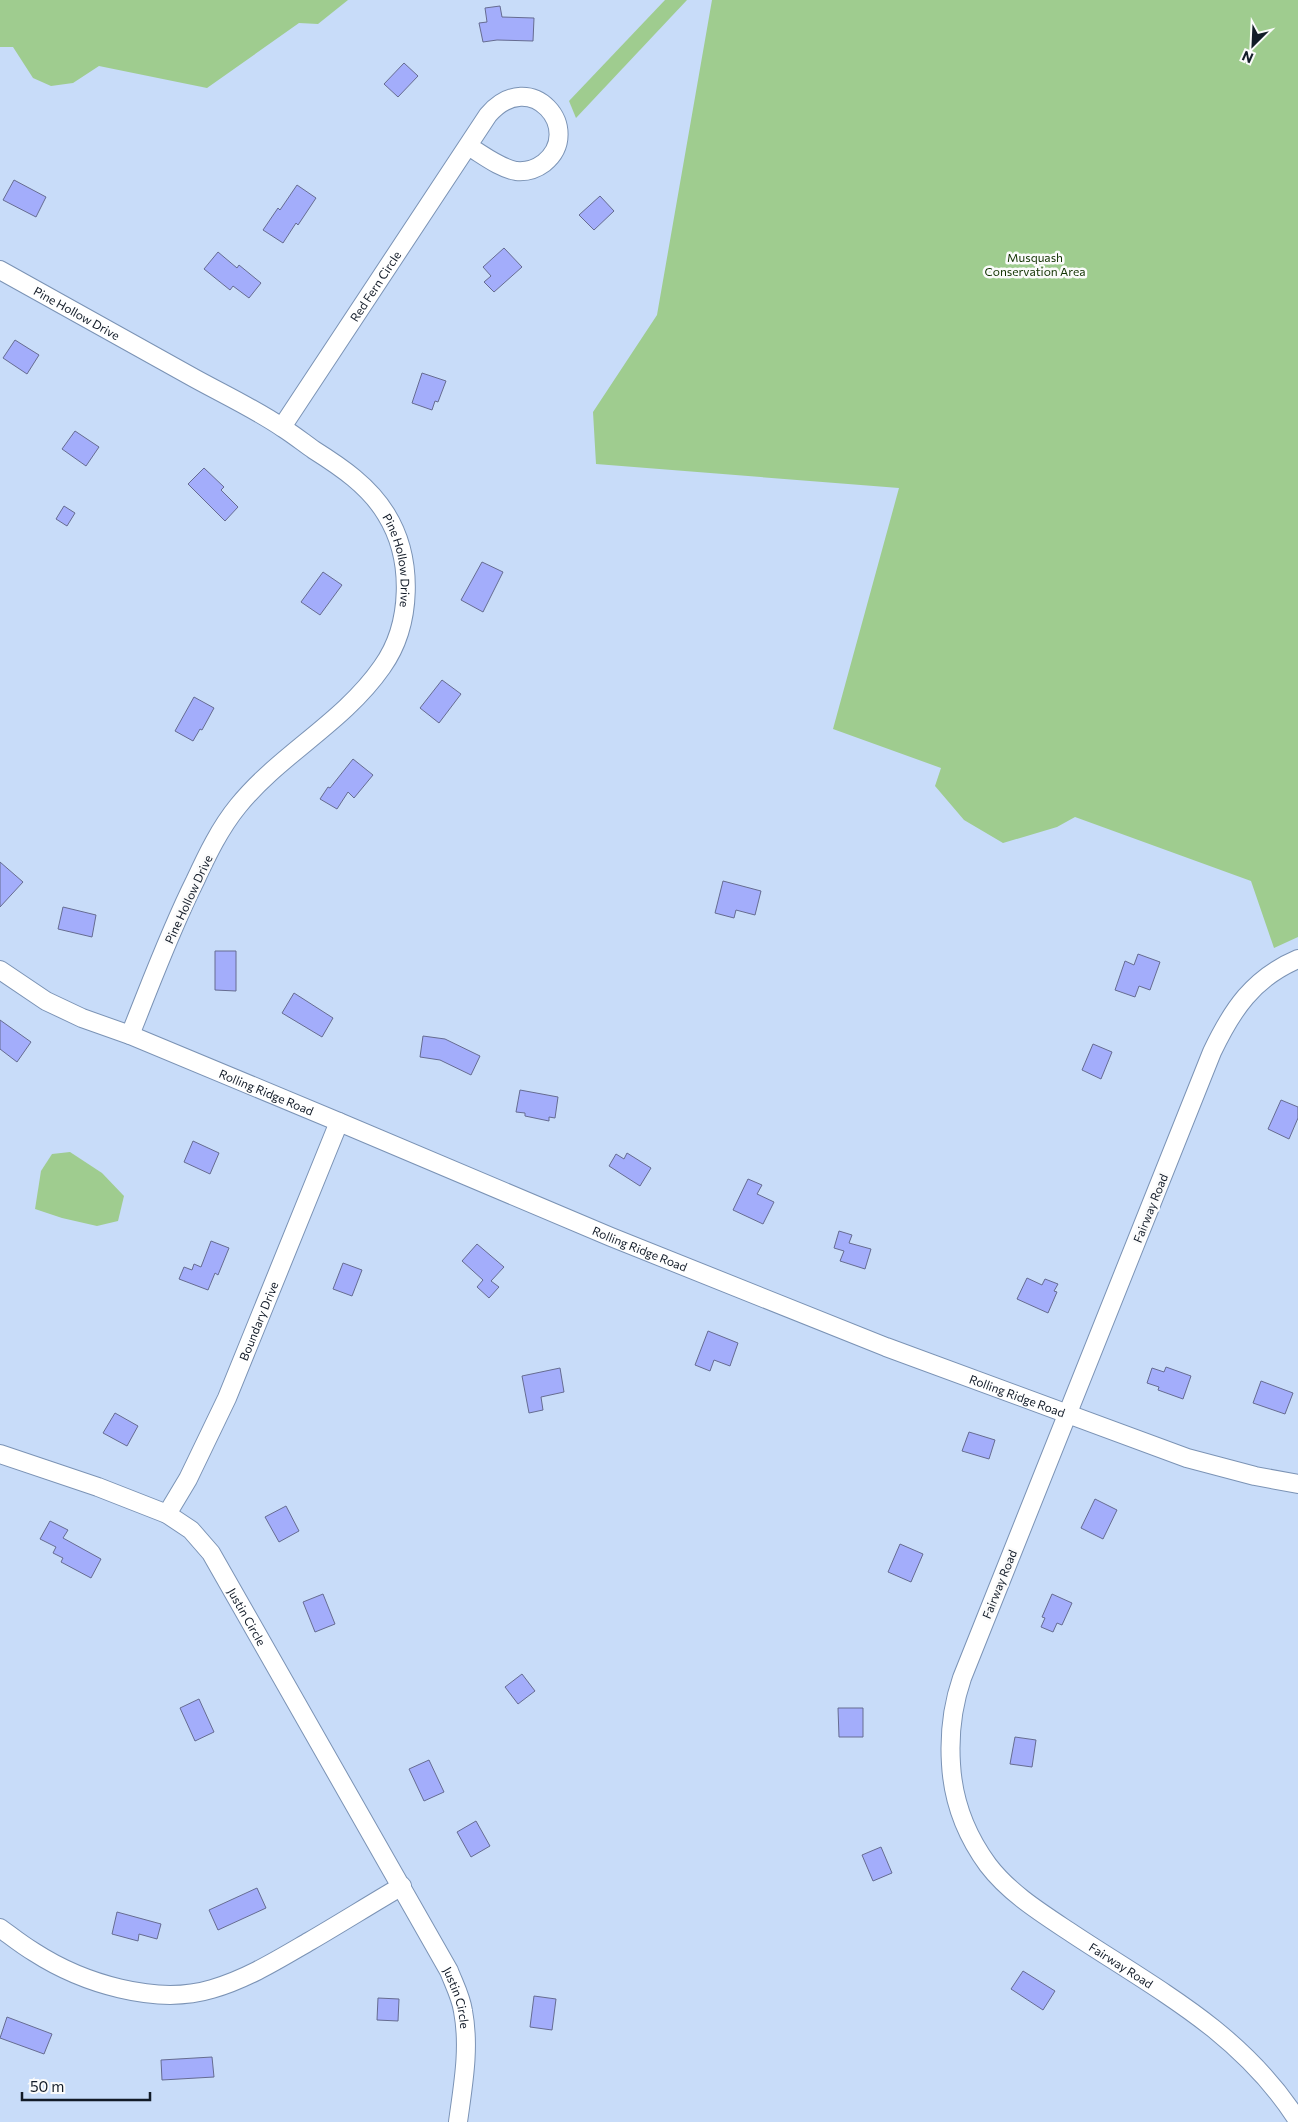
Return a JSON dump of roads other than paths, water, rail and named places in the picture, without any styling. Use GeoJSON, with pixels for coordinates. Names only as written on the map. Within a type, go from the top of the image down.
{"type":"FeatureCollection","features":[{"type":"Feature","properties":{"kind":"street","name":"Red Fern Circle"},"geometry":{"type":"LineString","coordinates":[[282,427],[468,146],[497,106],[508,99],[520,96],[533,98],[544,104],[553,114],[558,126],[558,138],[555,149],[549,159],[540,166],[528,170],[517,171],[505,168],[468,146]]}},
{"type":"Feature","properties":{"kind":"street","name":"Pine Hollow Drive"},"geometry":{"type":"LineString","coordinates":[[0,270],[282,427],[345,470],[374,498],[386,514],[396,532],[402,551],[405,571],[404,611],[400,632],[392,651],[369,685],[356,699],[252,790],[227,821],[181,909],[130,1035]]}},
{"type":"Feature","properties":{"kind":"street","name":"Fairway Road"},"geometry":{"type":"LineString","coordinates":[[1298,959],[1272,973],[1256,986],[1242,1000],[1220,1034],[955,1697],[949,1735],[952,1773],[959,1812],[988,1865],[1017,1894],[1048,1918],[1213,2029],[1243,2054],[1270,2084],[1298,2121]]}},
{"type":"Feature","properties":{"kind":"street","name":"Rolling Ridge Road"},"geometry":{"type":"LineString","coordinates":[[0,970],[46,1001],[82,1018],[130,1035],[611,1238],[886,1347],[1187,1458],[1255,1476],[1298,1484]]}},
{"type":"Feature","properties":{"kind":"street","name":"Boundary Drive"},"geometry":{"type":"LineString","coordinates":[[167,1514],[188,1479],[227,1398],[339,1122]]}},
{"type":"Feature","properties":{"kind":"street","name":"Justin Circle"},"geometry":{"type":"LineString","coordinates":[[0,1454],[98,1487],[167,1514],[191,1530],[211,1553],[449,1971],[463,2010],[467,2050],[458,2122]]}},
{"type":"Feature","properties":{"kind":"street"},"geometry":{"type":"LineString","coordinates":[[0,1928],[36,1953],[98,1982],[134,1992],[172,1995],[210,1990],[240,1979],[287,1954],[402,1886]]}},
{"type":"Feature","properties":{"kind":"park label","name":"Musquash Conservation Area"},"geometry":{"type":"Point","coordinates":[1035,264]}}]}
